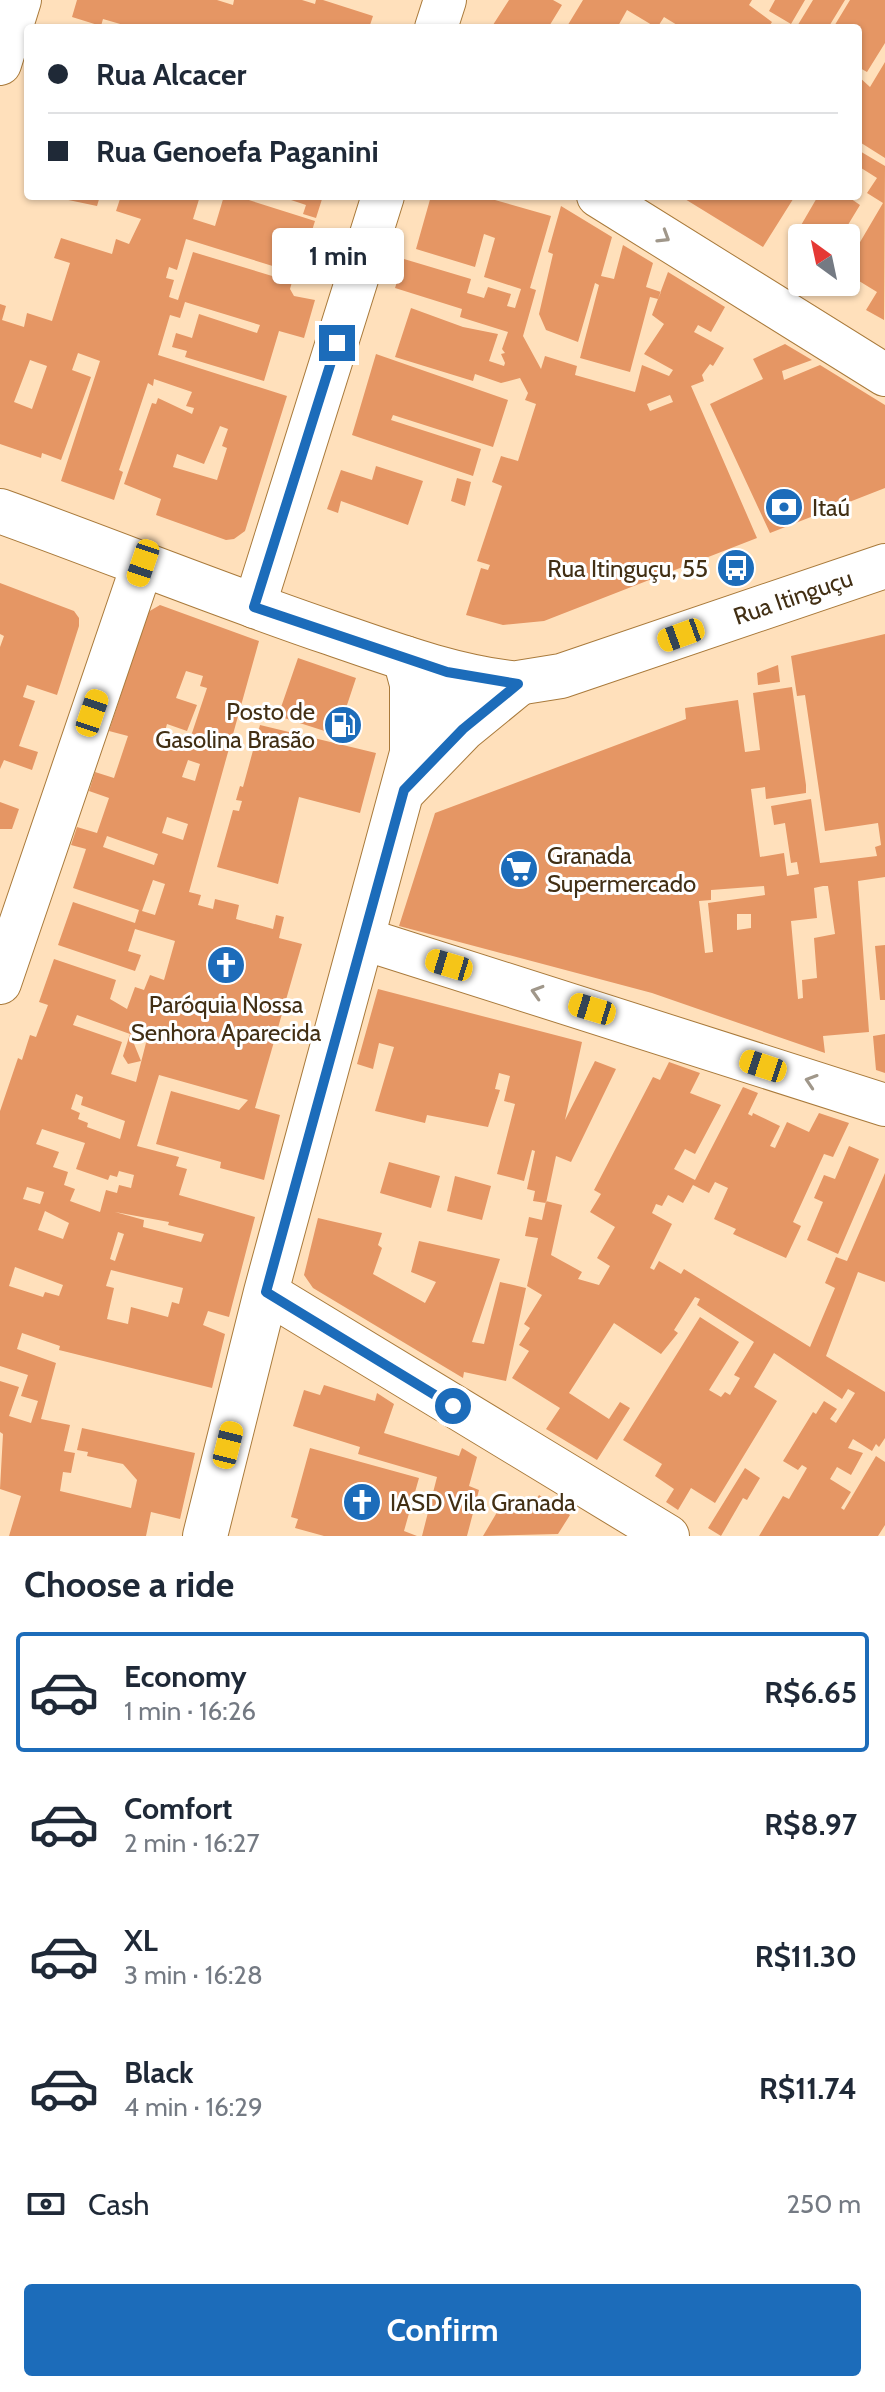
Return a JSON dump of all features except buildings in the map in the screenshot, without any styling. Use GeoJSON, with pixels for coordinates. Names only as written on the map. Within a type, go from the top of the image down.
{"type":"FeatureCollection","features":[{"type":"Feature","properties":{"kind":"street"},"geometry":{"type":"LineString","coordinates":[[0,64],[20,0]]}},
{"type":"Feature","properties":{"kind":"street"},"geometry":{"type":"LineString","coordinates":[[437,24],[445,0]]}},
{"type":"Feature","properties":{"kind":"street"},"geometry":{"type":"LineString","coordinates":[[254,607],[382,200]]}},
{"type":"Feature","properties":{"kind":"street"},"geometry":{"type":"LineString","coordinates":[[604,200],[885,375]]}},
{"type":"Feature","properties":{"kind":"street"},"geometry":{"type":"LineString","coordinates":[[0,511],[254,607],[405,658],[482,680],[518,684]]}},
{"type":"Feature","properties":{"kind":"street"},"geometry":{"type":"LineString","coordinates":[[0,983],[143,563]]}},
{"type":"Feature","properties":{"kind":"street","name":"Rua Itinguçu"},"geometry":{"type":"LineString","coordinates":[[518,684],[601,663],[885,566]]}},
{"type":"Feature","properties":{"kind":"street"},"geometry":{"type":"LineString","coordinates":[[205,1536],[266,1292],[404,790],[412,753],[414,715],[405,658]]}},
{"type":"Feature","properties":{"kind":"street"},"geometry":{"type":"LineString","coordinates":[[414,715],[455,693],[475,687],[518,684]]}},
{"type":"Feature","properties":{"kind":"street"},"geometry":{"type":"LineString","coordinates":[[404,790],[463,729],[518,684]]}},
{"type":"Feature","properties":{"kind":"street"},"geometry":{"type":"LineString","coordinates":[[364,939],[885,1105]]}},
{"type":"Feature","properties":{"kind":"street"},"geometry":{"type":"LineString","coordinates":[[266,1292],[668,1536]]}},
{"type":"Feature","properties":{"kind":"place","name":"Itaú"},"geometry":{"type":"Point","coordinates":[784,507]}},
{"type":"Feature","properties":{"kind":"place","name":"Rua Itinguçu, 55"},"geometry":{"type":"Point","coordinates":[736,568]}},
{"type":"Feature","properties":{"kind":"place","name":"Posto de Gasolina Brasão"},"geometry":{"type":"Point","coordinates":[343,725]}},
{"type":"Feature","properties":{"kind":"place","name":"Granada Supermercado"},"geometry":{"type":"Point","coordinates":[519,869]}},
{"type":"Feature","properties":{"kind":"place","name":"Paróquia Nossa Senhora Aparecida"},"geometry":{"type":"Point","coordinates":[226,965]}},
{"type":"Feature","properties":{"kind":"place","name":"IASD Vila Granada"},"geometry":{"type":"Point","coordinates":[362,1502]}},
{"type":"Feature","properties":{"kind":"route"},"geometry":{"type":"LineString","coordinates":[[337,343],[254,607],[447,672],[518,684],[463,729],[404,790],[266,1292],[453,1406]]}}]}
